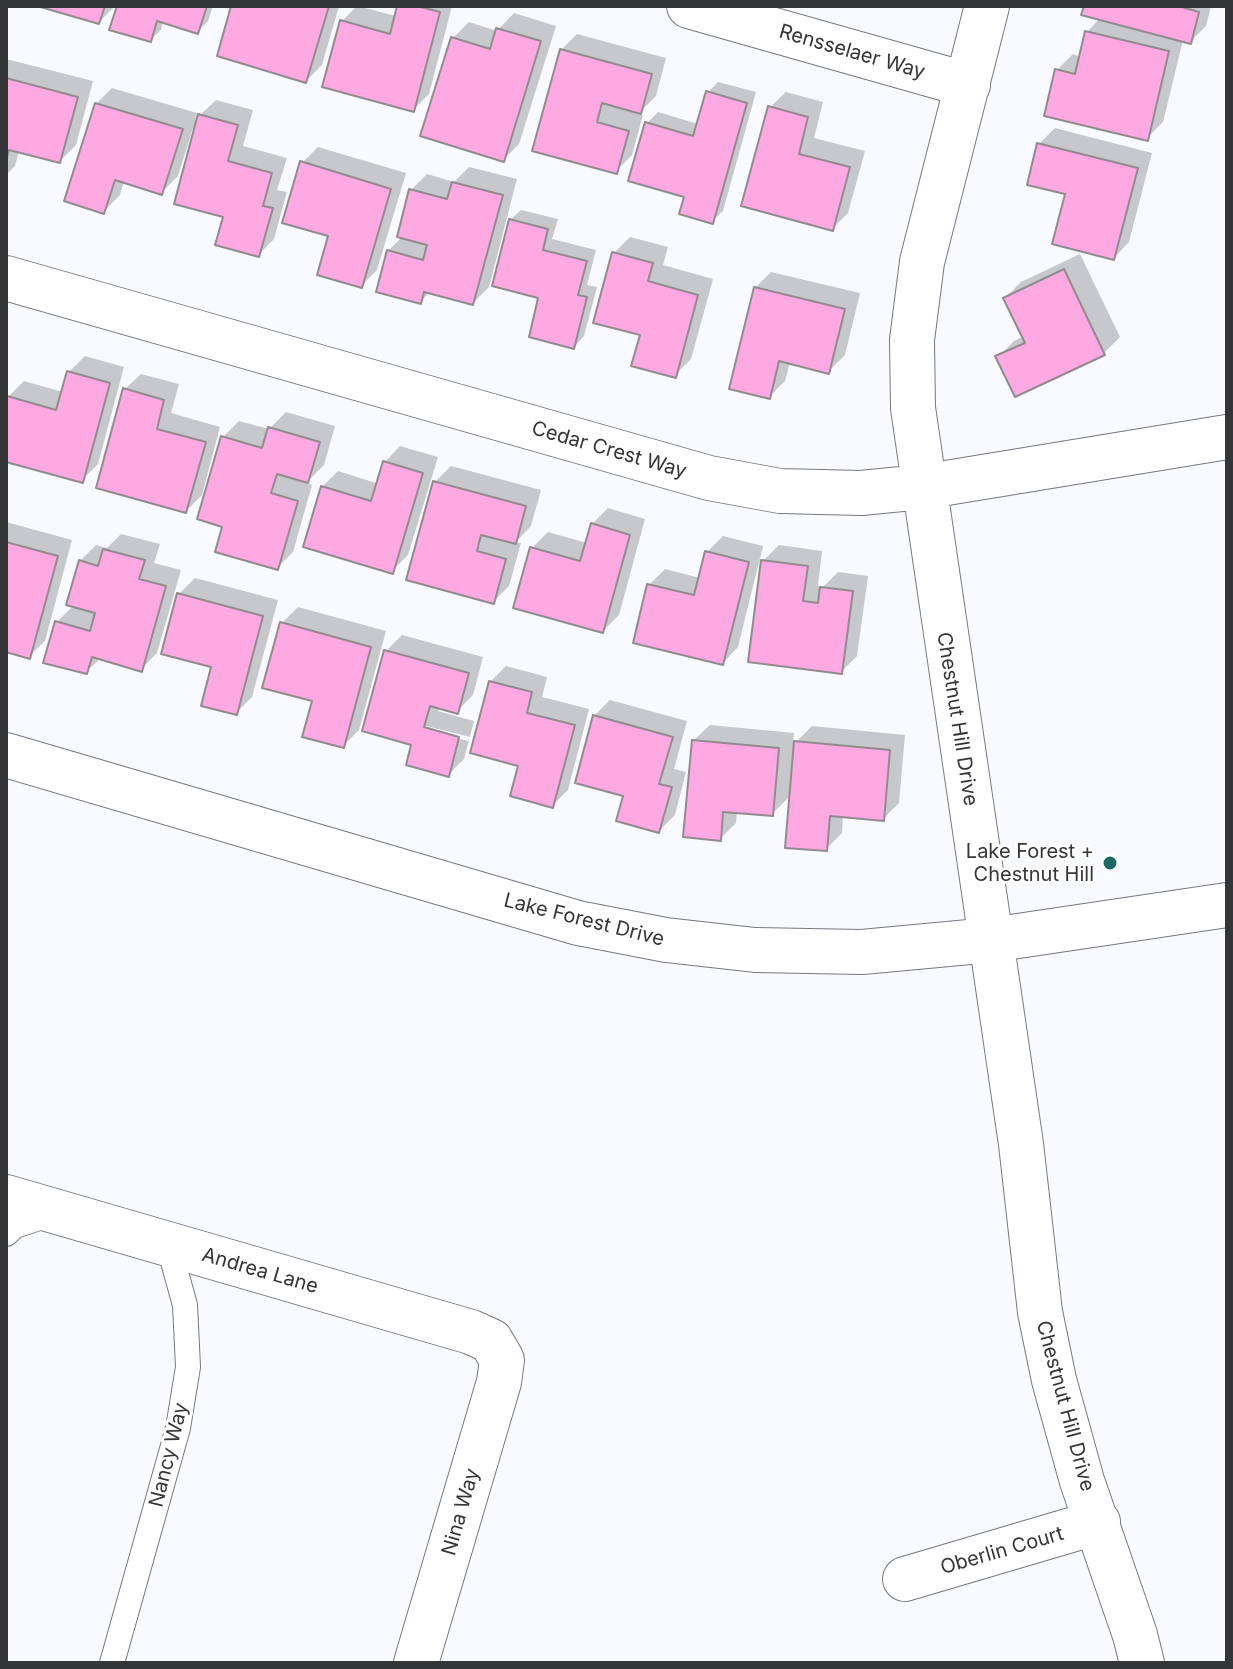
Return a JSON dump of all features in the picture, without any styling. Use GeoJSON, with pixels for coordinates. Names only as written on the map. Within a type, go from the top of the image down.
{"type":"FeatureCollection","features":[{"type":"Feature","properties":{"kind":"street","name":"Rensselaer Way"},"geometry":{"type":"LineString","coordinates":[[689,6],[968,85]]}},
{"type":"Feature","properties":{"kind":"street","name":"Chestnut Hill Drive"},"geometry":{"type":"LineString","coordinates":[[987,6],[922,262],[912,340],[913,408],[922,487],[1021,1144],[1040,1312],[1054,1380],[1082,1481],[1142,1663]]}},
{"type":"Feature","properties":{"kind":"street","name":"Cedar Crest Way"},"geometry":{"type":"LineString","coordinates":[[6,278],[709,478],[780,491],[861,493],[922,487],[1227,437]]}},
{"type":"Feature","properties":{"kind":"street","name":"Lake Forest Drive"},"geometry":{"type":"LineString","coordinates":[[6,755],[578,923],[666,940],[755,950],[862,952],[991,940],[1227,905]]}},
{"type":"Feature","properties":{"kind":"street","name":"Andrea Lane"},"geometry":{"type":"LineString","coordinates":[[6,1197],[471,1332],[491,1341],[502,1360]]}},
{"type":"Feature","properties":{"kind":"street","name":"Nina Way"},"geometry":{"type":"LineString","coordinates":[[416,1663],[499,1382],[502,1360]]}},
{"type":"Feature","properties":{"kind":"street","name":"Oberlin Court"},"geometry":{"type":"LineString","coordinates":[[905,1579],[1098,1522]]}},
{"type":"Feature","properties":{"kind":"lane"},"geometry":{"type":"LineString","coordinates":[[6,1234],[15,1226],[56,1212]]}},
{"type":"Feature","properties":{"kind":"lane","name":"Nancy Way"},"geometry":{"type":"LineString","coordinates":[[112,1663],[178,1428],[188,1367],[185,1305],[168,1244]]}},
{"type":"Feature","properties":{"kind":"building"},"geometry":{"type":"Polygon","coordinates":[[[37,6],[105,6],[99,24],[37,6]]]}},
{"type":"Feature","properties":{"kind":"building"},"geometry":{"type":"Polygon","coordinates":[[[117,6],[207,6],[198,34],[157,21],[151,42],[109,30],[117,6]]]}},
{"type":"Feature","properties":{"kind":"building"},"geometry":{"type":"Polygon","coordinates":[[[231,6],[329,6],[306,83],[217,56],[231,6]]]}},
{"type":"Feature","properties":{"kind":"building"},"geometry":{"type":"Polygon","coordinates":[[[397,6],[417,6],[440,12],[414,112],[322,87],[340,20],[390,34],[397,6]]]}},
{"type":"Feature","properties":{"kind":"building"},"geometry":{"type":"Polygon","coordinates":[[[1084,6],[1178,6],[1199,12],[1191,44],[1081,15],[1084,6]]]}},
{"type":"Feature","properties":{"kind":"building"},"geometry":{"type":"Polygon","coordinates":[[[496,28],[541,41],[504,162],[420,136],[451,37],[490,49],[496,28]]]}},
{"type":"Feature","properties":{"kind":"building"},"geometry":{"type":"Polygon","coordinates":[[[1085,31],[1169,51],[1148,141],[1044,116],[1055,69],[1075,74],[1085,31]]]}},
{"type":"Feature","properties":{"kind":"building"},"geometry":{"type":"Polygon","coordinates":[[[560,49],[652,74],[641,114],[602,103],[597,122],[629,131],[617,174],[532,151],[560,49]]]}},
{"type":"Feature","properties":{"kind":"building"},"geometry":{"type":"Polygon","coordinates":[[[6,78],[78,97],[60,163],[9,150],[6,161],[6,78]]]}},
{"type":"Feature","properties":{"kind":"building"},"geometry":{"type":"Polygon","coordinates":[[[706,91],[747,103],[713,224],[679,214],[684,197],[628,181],[645,122],[693,136],[706,91]]]}},
{"type":"Feature","properties":{"kind":"building"},"geometry":{"type":"Polygon","coordinates":[[[95,103],[183,129],[162,195],[115,180],[104,214],[64,201],[95,103]]]}},
{"type":"Feature","properties":{"kind":"building"},"geometry":{"type":"Polygon","coordinates":[[[768,106],[808,117],[799,154],[850,167],[833,231],[741,206],[768,106]]]}},
{"type":"Feature","properties":{"kind":"building"},"geometry":{"type":"Polygon","coordinates":[[[198,114],[238,125],[228,161],[272,173],[263,206],[273,208],[259,257],[215,245],[223,217],[174,204],[198,114]]]}},
{"type":"Feature","properties":{"kind":"building"},"geometry":{"type":"Polygon","coordinates":[[[1037,143],[1138,168],[1114,260],[1052,244],[1065,194],[1027,185],[1037,143]]]}},
{"type":"Feature","properties":{"kind":"building"},"geometry":{"type":"Polygon","coordinates":[[[300,161],[391,189],[362,288],[317,275],[328,236],[282,223],[300,161]]]}},
{"type":"Feature","properties":{"kind":"building"},"geometry":{"type":"Polygon","coordinates":[[[452,182],[503,195],[473,305],[424,292],[421,304],[376,292],[387,250],[423,260],[427,245],[397,237],[409,189],[447,199],[452,182]]]}},
{"type":"Feature","properties":{"kind":"building"},"geometry":{"type":"Polygon","coordinates":[[[509,219],[548,229],[543,250],[587,261],[578,295],[587,297],[574,349],[529,337],[538,298],[492,286],[509,219]]]}},
{"type":"Feature","properties":{"kind":"building"},"geometry":{"type":"Polygon","coordinates":[[[612,252],[653,263],[648,281],[698,295],[676,378],[631,366],[640,335],[593,323],[612,252]]]}},
{"type":"Feature","properties":{"kind":"building"},"geometry":{"type":"Polygon","coordinates":[[[1064,269],[1105,355],[1015,397],[995,356],[1025,343],[1003,298],[1064,269]]]}},
{"type":"Feature","properties":{"kind":"building"},"geometry":{"type":"Polygon","coordinates":[[[754,287],[845,309],[829,374],[779,361],[770,399],[729,389],[754,287]]]}},
{"type":"Feature","properties":{"kind":"building"},"geometry":{"type":"Polygon","coordinates":[[[67,371],[110,383],[83,483],[6,462],[7,396],[56,410],[67,371]]]}},
{"type":"Feature","properties":{"kind":"building"},"geometry":{"type":"Polygon","coordinates":[[[123,388],[164,400],[157,429],[206,442],[186,513],[96,488],[123,388]]]}},
{"type":"Feature","properties":{"kind":"building"},"geometry":{"type":"Polygon","coordinates":[[[268,427],[320,442],[308,483],[277,474],[271,493],[298,501],[278,570],[215,552],[222,527],[197,519],[221,436],[262,448],[268,427]]]}},
{"type":"Feature","properties":{"kind":"building"},"geometry":{"type":"Polygon","coordinates":[[[383,461],[423,473],[393,574],[303,547],[321,486],[371,501],[383,461]]]}},
{"type":"Feature","properties":{"kind":"building"},"geometry":{"type":"Polygon","coordinates":[[[433,481],[526,506],[516,544],[481,535],[477,551],[506,559],[494,604],[406,580],[433,481]]]}},
{"type":"Feature","properties":{"kind":"building"},"geometry":{"type":"Polygon","coordinates":[[[591,523],[630,535],[603,633],[513,608],[530,547],[580,561],[591,523]]]}},
{"type":"Feature","properties":{"kind":"building"},"geometry":{"type":"Polygon","coordinates":[[[6,542],[58,556],[30,659],[6,652],[6,542]]]}},
{"type":"Feature","properties":{"kind":"building"},"geometry":{"type":"Polygon","coordinates":[[[103,549],[145,560],[139,579],[166,586],[142,672],[92,657],[87,674],[43,663],[55,621],[90,631],[95,613],[66,605],[79,560],[98,566],[103,549]]]}},
{"type":"Feature","properties":{"kind":"building"},"geometry":{"type":"Polygon","coordinates":[[[705,551],[749,562],[723,665],[633,643],[647,584],[694,595],[705,551]]]}},
{"type":"Feature","properties":{"kind":"building"},"geometry":{"type":"Polygon","coordinates":[[[761,560],[808,566],[803,601],[818,603],[820,587],[853,591],[842,674],[748,662],[761,560]]]}},
{"type":"Feature","properties":{"kind":"building"},"geometry":{"type":"Polygon","coordinates":[[[177,593],[263,616],[237,715],[201,706],[211,667],[161,654],[177,593]]]}},
{"type":"Feature","properties":{"kind":"building"},"geometry":{"type":"Polygon","coordinates":[[[280,622],[371,647],[344,748],[302,737],[312,701],[262,688],[280,622]]]}},
{"type":"Feature","properties":{"kind":"building"},"geometry":{"type":"Polygon","coordinates":[[[384,650],[469,673],[458,714],[430,706],[424,727],[459,737],[449,777],[406,765],[411,745],[362,731],[384,650]]]}},
{"type":"Feature","properties":{"kind":"building"},"geometry":{"type":"Polygon","coordinates":[[[489,681],[532,692],[527,713],[575,725],[553,808],[510,796],[518,766],[470,753],[489,681]]]}},
{"type":"Feature","properties":{"kind":"building"},"geometry":{"type":"Polygon","coordinates":[[[593,715],[673,737],[659,784],[672,787],[659,833],[616,821],[623,796],[575,783],[593,715]]]}},
{"type":"Feature","properties":{"kind":"building"},"geometry":{"type":"Polygon","coordinates":[[[692,740],[779,748],[773,816],[723,812],[721,841],[683,837],[692,740]]]}},
{"type":"Feature","properties":{"kind":"building"},"geometry":{"type":"Polygon","coordinates":[[[794,741],[890,750],[884,821],[830,816],[827,851],[785,848],[794,741]]]}},
{"type":"Feature","properties":{"kind":"place","name":"Lake Forest + Chestnut Hill"},"geometry":{"type":"Point","coordinates":[1110,863]}}]}
